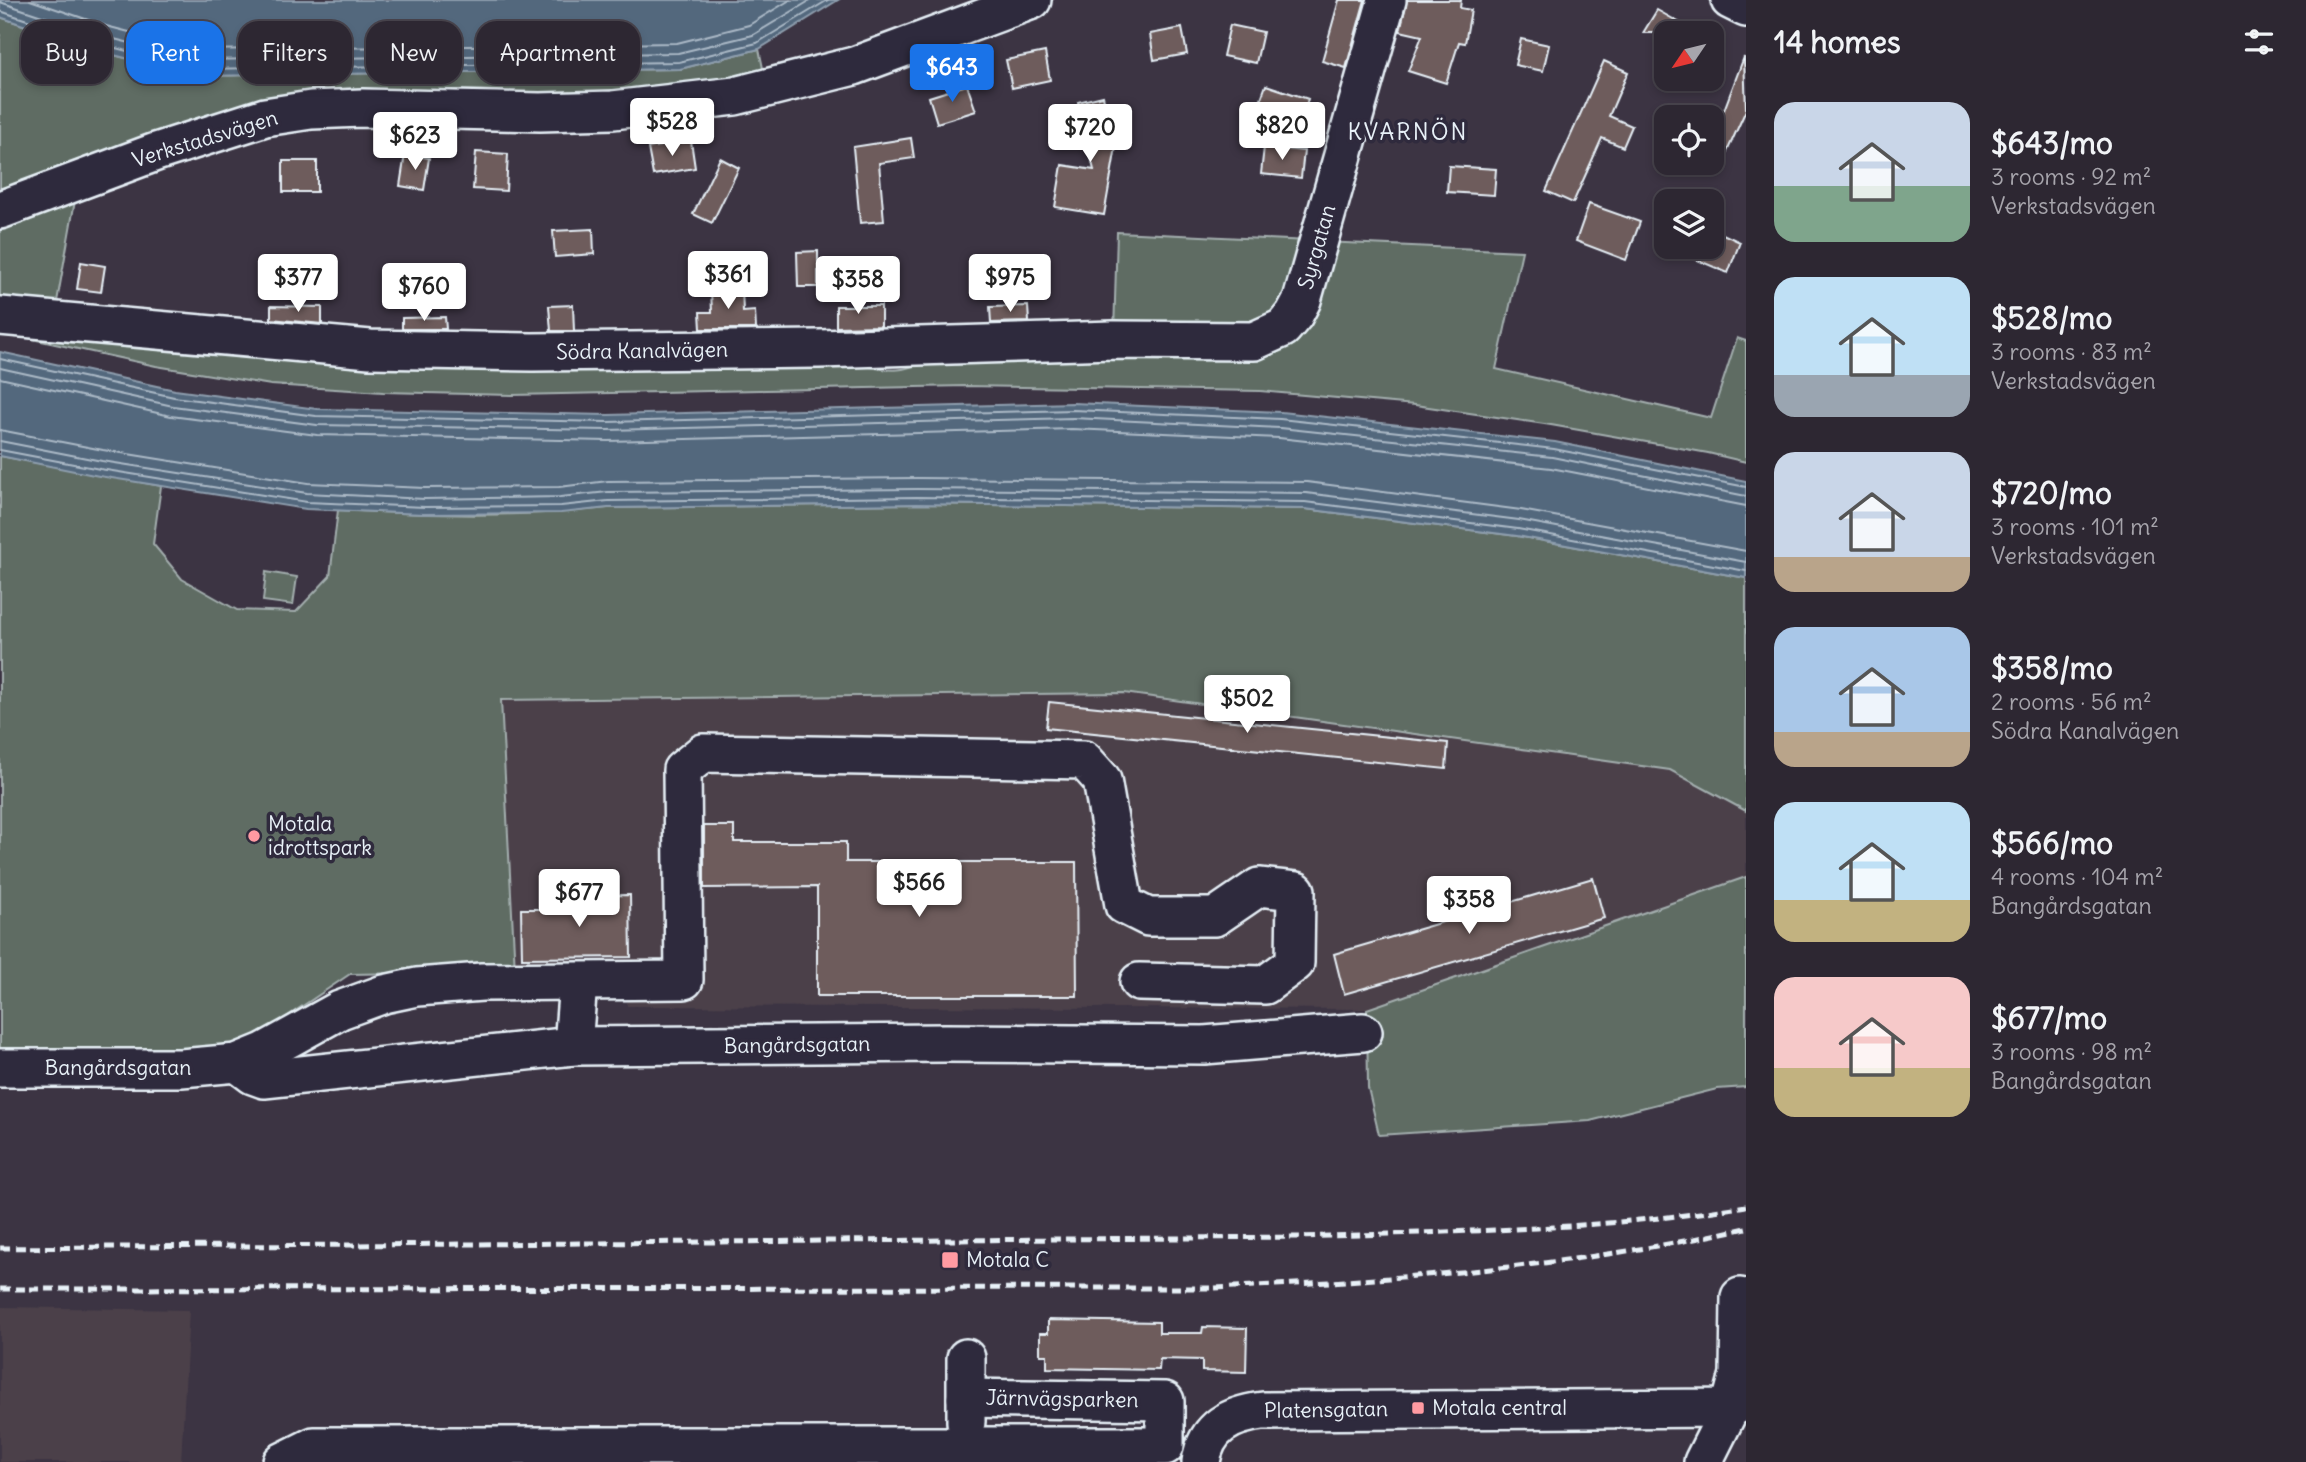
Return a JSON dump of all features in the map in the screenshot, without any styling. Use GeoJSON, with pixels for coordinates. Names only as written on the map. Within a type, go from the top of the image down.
{"type":"FeatureCollection","features":[{"type":"Feature","properties":{"kind":"street","name":"Verkstadsvägen"},"geometry":{"type":"LineString","coordinates":[[0,210],[156,152],[265,117],[311,110],[362,108],[540,112],[613,110],[735,96],[854,66],[1032,0]]}},
{"type":"Feature","properties":{"kind":"street","name":"Syrgatan"},"geometry":{"type":"LineString","coordinates":[[1283,328],[1302,300],[1387,0]]}},
{"type":"Feature","properties":{"kind":"street"},"geometry":{"type":"LineString","coordinates":[[1730,0],[1746,8]]}},
{"type":"Feature","properties":{"kind":"street","name":"Södra Kanalvägen"},"geometry":{"type":"LineString","coordinates":[[0,316],[370,349],[533,352],[818,349],[1113,340],[1237,342],[1254,341],[1283,328]]}},
{"type":"Feature","properties":{"kind":"street","name":"Bangårdsgatan"},"geometry":{"type":"LineString","coordinates":[[0,1068],[181,1068],[236,1063],[264,1052],[340,1010],[384,994],[417,987],[482,982],[684,980],[682,770],[703,753],[1084,760],[1102,780],[1124,905],[1148,917],[1215,917],[1259,887],[1296,891],[1295,963],[1265,985],[1139,982]]}},
{"type":"Feature","properties":{"kind":"street"},"geometry":{"type":"LineString","coordinates":[[573,1046],[578,982]]}},
{"type":"Feature","properties":{"kind":"street","name":"Bangårdsgatan"},"geometry":{"type":"LineString","coordinates":[[236,1063],[264,1079],[573,1046],[946,1043],[1204,1045],[1363,1032]]}},
{"type":"Feature","properties":{"kind":"street"},"geometry":{"type":"LineString","coordinates":[[1703,1462],[1741,1414],[1740,1297]]}},
{"type":"Feature","properties":{"kind":"street","name":"Järnvägsparken"},"geometry":{"type":"LineString","coordinates":[[966,1358],[966,1398],[966,1453],[1165,1446],[1166,1401],[966,1398]]}},
{"type":"Feature","properties":{"kind":"street","name":"Platensgatan"},"geometry":{"type":"LineString","coordinates":[[1201,1462],[1203,1447],[1211,1433],[1232,1418],[1263,1411],[1741,1414]]}},
{"type":"Feature","properties":{"kind":"street"},"geometry":{"type":"LineString","coordinates":[[282,1462],[314,1446],[451,1454],[966,1453]]}},
{"type":"Feature","properties":{"kind":"shaded area"},"geometry":{"type":"Polygon","coordinates":[[[0,17],[21,24],[21,84],[112,84],[112,55],[126,58],[126,84],[224,84],[224,76],[238,75],[238,84],[352,84],[352,74],[366,74],[366,84],[462,84],[462,72],[476,72],[476,84],[640,84],[640,70],[680,69],[759,49],[765,78],[687,91],[436,96],[0,194],[0,17]]]}},
{"type":"Feature","properties":{"kind":"shaded area"},"geometry":{"type":"Polygon","coordinates":[[[76,195],[55,313],[0,309],[0,222],[76,195]]]}},
{"type":"Feature","properties":{"kind":"shaded area"},"geometry":{"type":"Polygon","coordinates":[[[1117,232],[1309,241],[1278,323],[1114,334],[1117,232]]]}},
{"type":"Feature","properties":{"kind":"shaded area"},"geometry":{"type":"Polygon","coordinates":[[[1323,242],[1522,251],[1496,369],[1711,418],[1737,338],[1746,341],[1746,462],[1551,425],[1415,405],[1260,391],[966,386],[512,395],[383,392],[271,385],[156,366],[0,332],[860,365],[894,370],[911,367],[942,352],[1266,345],[1323,242]]]}},
{"type":"Feature","properties":{"kind":"shaded area"},"geometry":{"type":"Polygon","coordinates":[[[0,456],[161,486],[153,544],[182,579],[237,610],[296,612],[330,576],[338,510],[507,514],[608,508],[917,504],[1305,509],[1517,536],[1746,578],[1746,811],[1670,770],[1124,693],[501,700],[515,971],[350,974],[196,1078],[0,1071],[0,456]]]}},
{"type":"Feature","properties":{"kind":"shaded area"},"geometry":{"type":"Polygon","coordinates":[[[266,572],[297,577],[293,605],[263,601],[266,572]]]}},
{"type":"Feature","properties":{"kind":"shaded area"},"geometry":{"type":"Polygon","coordinates":[[[1124,693],[1670,770],[1746,811],[1746,877],[1367,1009],[627,1006],[628,971],[515,971],[501,701],[1124,693]]]}},
{"type":"Feature","properties":{"kind":"shaded area"},"geometry":{"type":"Polygon","coordinates":[[[1746,877],[1746,1087],[1717,1089],[1590,1121],[1379,1135],[1368,1088],[1367,1009],[1746,877]]]}},
{"type":"Feature","properties":{"kind":"shaded area"},"geometry":{"type":"Polygon","coordinates":[[[0,1307],[189,1310],[181,1462],[0,1462],[0,1307]]]}},
{"type":"Feature","properties":{"kind":"water"},"geometry":{"type":"Polygon","coordinates":[[[0,0],[838,0],[759,49],[680,69],[640,70],[640,21],[476,21],[476,72],[462,72],[462,21],[366,21],[366,74],[352,74],[352,21],[238,21],[238,75],[224,76],[224,21],[126,21],[126,58],[112,55],[112,21],[21,21],[21,24],[0,17],[0,0]]]}},
{"type":"Feature","properties":{"kind":"water"},"geometry":{"type":"Polygon","coordinates":[[[0,352],[175,390],[317,409],[608,415],[1073,403],[1281,412],[1555,442],[1746,481],[1746,578],[1517,536],[1305,509],[917,504],[608,508],[561,513],[424,514],[306,509],[99,476],[0,456],[0,352]]]}},
{"type":"Feature","properties":{"kind":"building"},"geometry":{"type":"Polygon","coordinates":[[[1339,0],[1365,0],[1346,68],[1322,61],[1339,0]]]}},
{"type":"Feature","properties":{"kind":"building"},"geometry":{"type":"Polygon","coordinates":[[[1407,0],[1461,0],[1460,8],[1471,10],[1465,43],[1459,42],[1446,83],[1408,71],[1422,36],[1400,31],[1407,0]]]}},
{"type":"Feature","properties":{"kind":"building"},"geometry":{"type":"Polygon","coordinates":[[[1657,10],[1677,21],[1654,21],[1654,33],[1643,33],[1657,10]]]}},
{"type":"Feature","properties":{"kind":"building"},"geometry":{"type":"Polygon","coordinates":[[[1230,25],[1263,32],[1256,63],[1223,56],[1230,25]]]}},
{"type":"Feature","properties":{"kind":"building"},"geometry":{"type":"Polygon","coordinates":[[[1182,28],[1187,54],[1154,60],[1150,34],[1182,28]]]}},
{"type":"Feature","properties":{"kind":"building"},"geometry":{"type":"Polygon","coordinates":[[[1521,39],[1549,45],[1543,71],[1515,65],[1521,39]]]}},
{"type":"Feature","properties":{"kind":"building"},"geometry":{"type":"Polygon","coordinates":[[[1045,52],[1050,80],[1012,88],[1006,60],[1045,52]]]}},
{"type":"Feature","properties":{"kind":"building"},"geometry":{"type":"Polygon","coordinates":[[[1744,57],[1746,110],[1724,158],[1724,110],[1744,57]]]}},
{"type":"Feature","properties":{"kind":"building"},"geometry":{"type":"Polygon","coordinates":[[[1604,61],[1628,72],[1609,116],[1632,126],[1623,147],[1602,138],[1573,203],[1546,191],[1604,61]]]}},
{"type":"Feature","properties":{"kind":"building"},"geometry":{"type":"Polygon","coordinates":[[[967,85],[976,111],[937,123],[929,97],[967,85]]]}},
{"type":"Feature","properties":{"kind":"building"},"geometry":{"type":"Polygon","coordinates":[[[1266,85],[1308,99],[1302,118],[1259,104],[1266,85]]]}},
{"type":"Feature","properties":{"kind":"building"},"geometry":{"type":"Polygon","coordinates":[[[1103,96],[1116,147],[1104,215],[1055,207],[1062,165],[1094,170],[1078,102],[1103,96]]]}},
{"type":"Feature","properties":{"kind":"building"},"geometry":{"type":"Polygon","coordinates":[[[911,138],[914,158],[879,163],[884,221],[860,223],[853,147],[911,138]]]}},
{"type":"Feature","properties":{"kind":"building"},"geometry":{"type":"Polygon","coordinates":[[[691,141],[695,168],[653,175],[648,148],[691,141]]]}},
{"type":"Feature","properties":{"kind":"building"},"geometry":{"type":"Polygon","coordinates":[[[1264,147],[1304,151],[1301,178],[1261,174],[1264,147]]]}},
{"type":"Feature","properties":{"kind":"building"},"geometry":{"type":"Polygon","coordinates":[[[476,152],[508,154],[506,191],[473,189],[476,152]]]}},
{"type":"Feature","properties":{"kind":"building"},"geometry":{"type":"Polygon","coordinates":[[[405,154],[429,158],[424,190],[400,186],[405,154]]]}},
{"type":"Feature","properties":{"kind":"building"},"geometry":{"type":"Polygon","coordinates":[[[720,158],[739,168],[712,223],[693,214],[720,158]]]}},
{"type":"Feature","properties":{"kind":"building"},"geometry":{"type":"Polygon","coordinates":[[[283,161],[317,161],[317,192],[283,192],[283,161]]]}},
{"type":"Feature","properties":{"kind":"building"},"geometry":{"type":"Polygon","coordinates":[[[1449,166],[1496,169],[1494,195],[1447,192],[1449,166]]]}},
{"type":"Feature","properties":{"kind":"building"},"geometry":{"type":"Polygon","coordinates":[[[1589,204],[1640,222],[1626,260],[1576,241],[1589,204]]]}},
{"type":"Feature","properties":{"kind":"building"},"geometry":{"type":"Polygon","coordinates":[[[593,229],[594,254],[555,257],[553,231],[593,229]]]}},
{"type":"Feature","properties":{"kind":"building"},"geometry":{"type":"Polygon","coordinates":[[[1724,235],[1740,242],[1728,273],[1695,259],[1724,259],[1724,235]]]}},
{"type":"Feature","properties":{"kind":"building"},"geometry":{"type":"Polygon","coordinates":[[[818,251],[818,287],[798,287],[797,252],[818,251]]]}},
{"type":"Feature","properties":{"kind":"building"},"geometry":{"type":"Polygon","coordinates":[[[81,262],[105,266],[101,292],[77,289],[81,262]]]}},
{"type":"Feature","properties":{"kind":"building"},"geometry":{"type":"Polygon","coordinates":[[[742,287],[743,312],[755,311],[756,329],[701,329],[700,312],[712,312],[711,289],[742,287]]]}},
{"type":"Feature","properties":{"kind":"building"},"geometry":{"type":"Polygon","coordinates":[[[573,305],[574,331],[551,331],[549,306],[573,305]]]}},
{"type":"Feature","properties":{"kind":"building"},"geometry":{"type":"Polygon","coordinates":[[[271,306],[322,307],[322,324],[271,319],[271,306]]]}},
{"type":"Feature","properties":{"kind":"building"},"geometry":{"type":"Polygon","coordinates":[[[836,306],[881,306],[881,326],[836,327],[836,306]]]}},
{"type":"Feature","properties":{"kind":"building"},"geometry":{"type":"Polygon","coordinates":[[[1028,306],[1029,322],[991,323],[990,307],[1028,306]]]}},
{"type":"Feature","properties":{"kind":"building"},"geometry":{"type":"Polygon","coordinates":[[[445,317],[446,329],[402,329],[402,318],[445,317]]]}},
{"type":"Feature","properties":{"kind":"building"},"geometry":{"type":"Polygon","coordinates":[[[1049,702],[1448,743],[1446,769],[1046,728],[1049,702]]]}},
{"type":"Feature","properties":{"kind":"building"},"geometry":{"type":"Polygon","coordinates":[[[704,826],[734,826],[734,842],[846,842],[846,862],[1076,862],[1077,996],[817,996],[817,887],[704,888],[704,826]]]}},
{"type":"Feature","properties":{"kind":"building"},"geometry":{"type":"Polygon","coordinates":[[[1593,878],[1604,918],[1344,994],[1334,954],[1593,878]]]}},
{"type":"Feature","properties":{"kind":"building"},"geometry":{"type":"Polygon","coordinates":[[[630,895],[631,957],[522,958],[521,909],[562,909],[561,896],[630,895]]]}},
{"type":"Feature","properties":{"kind":"building"},"geometry":{"type":"Polygon","coordinates":[[[1048,1320],[1159,1322],[1159,1333],[1202,1333],[1203,1327],[1247,1328],[1246,1372],[1202,1371],[1202,1360],[1160,1359],[1159,1370],[1047,1368],[1047,1355],[1040,1355],[1040,1333],[1048,1333],[1048,1320]]]}},
{"type":"Feature","properties":{"kind":"railway"},"geometry":{"type":"LineString","coordinates":[[0,1248],[1301,1237],[1580,1225],[1635,1221],[1746,1206]]}},
{"type":"Feature","properties":{"kind":"railway"},"geometry":{"type":"LineString","coordinates":[[0,1289],[1213,1288],[1481,1270],[1614,1253],[1746,1228]]}},
{"type":"Feature","properties":{"kind":"place","name":"Motala idrottspark"},"geometry":{"type":"Point","coordinates":[254,836]}},
{"type":"Feature","properties":{"kind":"place","name":"Motala C"},"geometry":{"type":"Point","coordinates":[950,1260]}},
{"type":"Feature","properties":{"kind":"place","name":"Motala central"},"geometry":{"type":"Point","coordinates":[1418,1408]}},
{"type":"Feature","properties":{"kind":"district","name":"KVARNÖN"},"geometry":{"type":"Point","coordinates":[1408,132]}}]}
